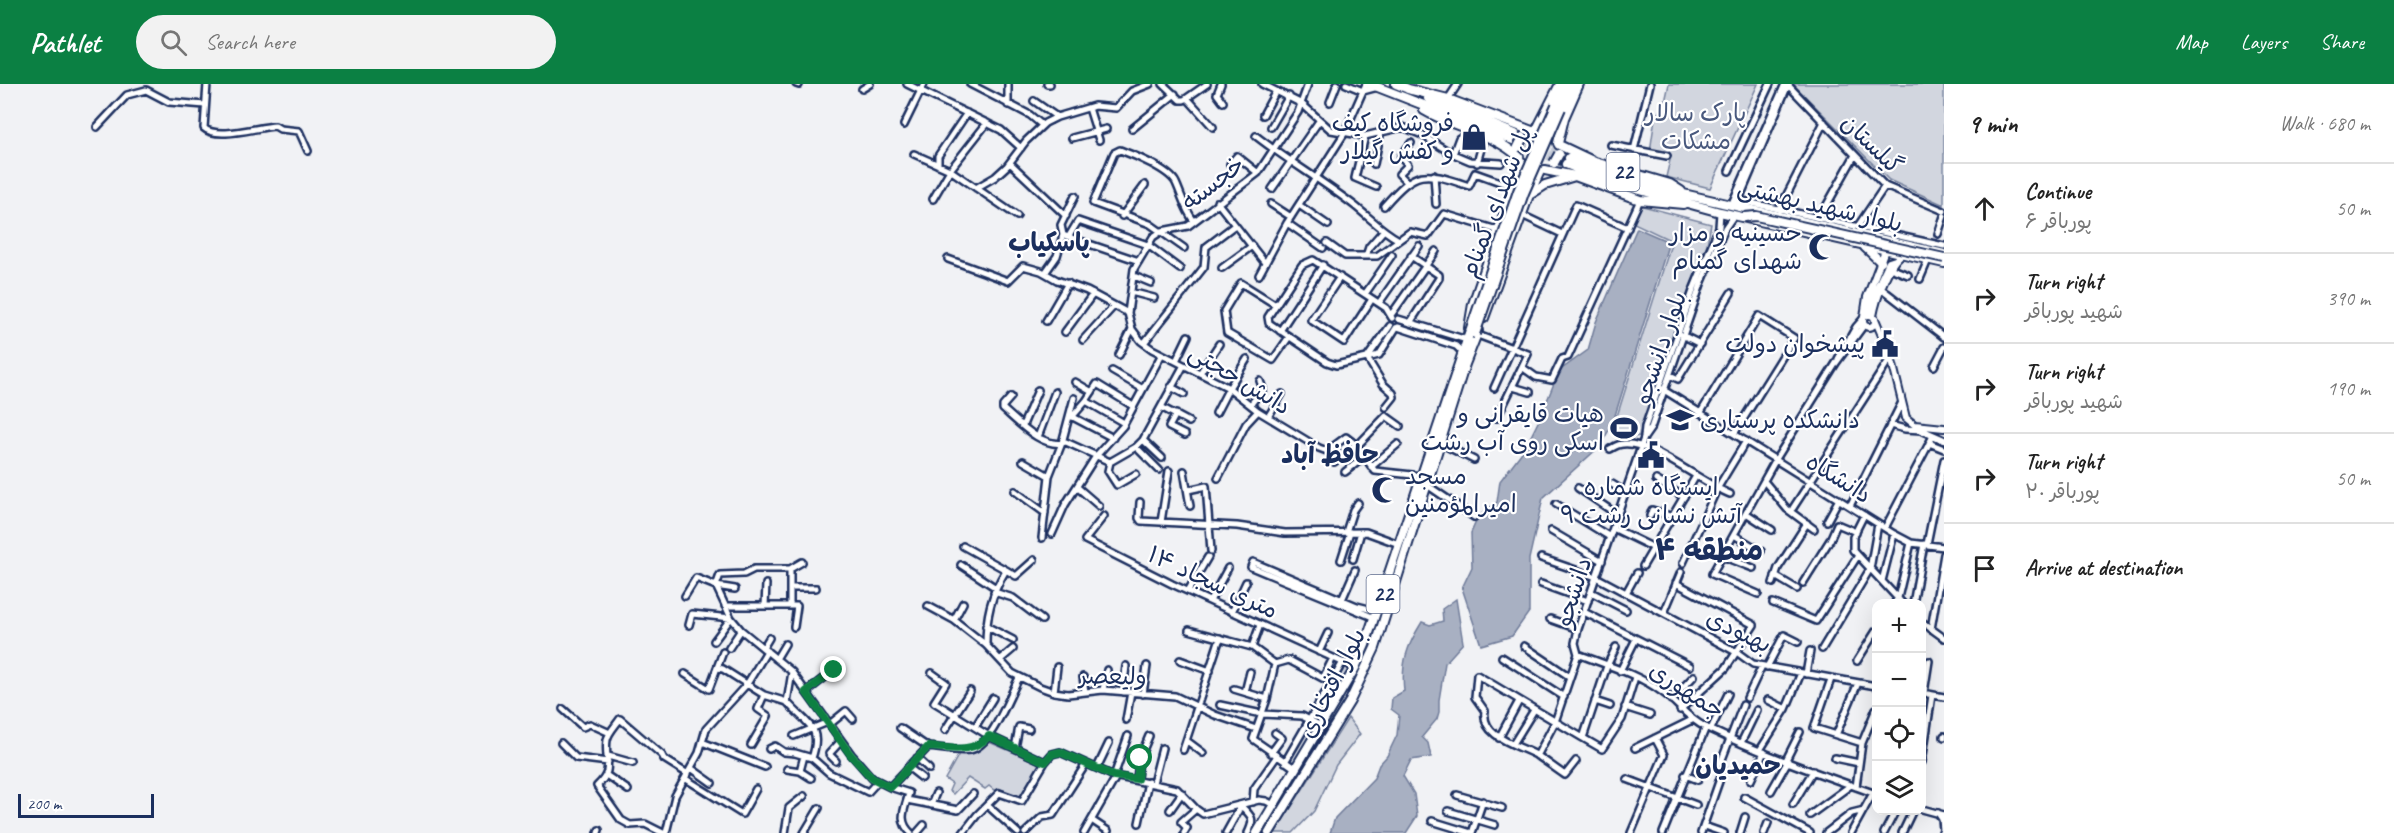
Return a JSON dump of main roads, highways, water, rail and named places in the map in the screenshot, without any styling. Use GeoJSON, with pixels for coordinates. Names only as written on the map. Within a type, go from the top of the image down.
{"type":"FeatureCollection","features":[{"type":"Feature","properties":{"kind":"highway"},"geometry":{"type":"LineString","coordinates":[[1396,84],[1448,111]]}},
{"type":"Feature","properties":{"kind":"highway"},"geometry":{"type":"LineString","coordinates":[[1371,85],[1448,111],[1517,140],[1534,130],[1548,111],[1560,84]]}},
{"type":"Feature","properties":{"kind":"highway","name":"پل شهدای گمنام"},"geometry":{"type":"LineString","coordinates":[[1470,337],[1518,191],[1566,84]]}},
{"type":"Feature","properties":{"kind":"highway","name":"پل شهدای گمنام"},"geometry":{"type":"LineString","coordinates":[[1470,337],[1524,193],[1572,84]]}},
{"type":"Feature","properties":{"kind":"highway"},"geometry":{"type":"LineString","coordinates":[[1558,147],[1564,118],[1579,84]]}},
{"type":"Feature","properties":{"kind":"highway"},"geometry":{"type":"LineString","coordinates":[[1408,89],[1448,99],[1534,130]]}},
{"type":"Feature","properties":{"kind":"highway"},"geometry":{"type":"LineString","coordinates":[[1405,98],[1440,119],[1500,144],[1520,159]]}},
{"type":"Feature","properties":{"kind":"highway"},"geometry":{"type":"LineString","coordinates":[[1548,111],[1564,118]]}},
{"type":"Feature","properties":{"kind":"highway","name":"22"},"geometry":{"type":"LineString","coordinates":[[1470,337],[1482,324],[1529,195],[1543,170],[1554,163],[1558,147],[1552,134],[1534,130]]}},
{"type":"Feature","properties":{"kind":"highway","name":"22"},"geometry":{"type":"LineString","coordinates":[[1470,337],[1473,304],[1514,187],[1520,159],[1517,140]]}},
{"type":"Feature","properties":{"kind":"highway","name":"22"},"geometry":{"type":"LineString","coordinates":[[1558,147],[1605,166],[1670,184],[1688,195]]}},
{"type":"Feature","properties":{"kind":"highway","name":"22"},"geometry":{"type":"LineString","coordinates":[[1520,159],[1530,169],[1575,176],[1640,200],[1662,204],[1696,205]]}},
{"type":"Feature","properties":{"kind":"highway"},"geometry":{"type":"LineString","coordinates":[[1688,195],[1628,181],[1567,161],[1607,181],[1696,205]]}},
{"type":"Feature","properties":{"kind":"highway"},"geometry":{"type":"LineString","coordinates":[[1514,187],[1519,184],[1526,186],[1529,195],[1545,185],[1575,176]]}},
{"type":"Feature","properties":{"kind":"highway","name":"بلوار شهید بهشتی"},"geometry":{"type":"LineString","coordinates":[[1688,195],[1735,202],[1775,216],[1886,246],[1898,257],[1944,261]]}},
{"type":"Feature","properties":{"kind":"highway","name":"بلوار شهید بهشتی"},"geometry":{"type":"LineString","coordinates":[[1696,205],[1862,244],[1944,254]]}},
{"type":"Feature","properties":{"kind":"highway"},"geometry":{"type":"LineString","coordinates":[[1744,217],[1756,216],[1944,261]]}},
{"type":"Feature","properties":{"kind":"highway"},"geometry":{"type":"LineString","coordinates":[[1499,226],[1506,219],[1513,221],[1516,231]]}},
{"type":"Feature","properties":{"kind":"highway"},"geometry":{"type":"LineString","coordinates":[[1862,244],[1881,262]]}},
{"type":"Feature","properties":{"kind":"highway","name":"بلوار افتخاری"},"geometry":{"type":"LineString","coordinates":[[1257,833],[1355,668],[1376,614],[1462,352],[1470,337]]}},
{"type":"Feature","properties":{"kind":"highway","name":"بلوار افتخاری"},"geometry":{"type":"LineString","coordinates":[[1269,833],[1350,700],[1375,648],[1440,443],[1470,337]]}},
{"type":"Feature","properties":{"kind":"highway"},"geometry":{"type":"LineString","coordinates":[[1328,714],[1328,720],[1332,724],[1350,700]]}},
{"type":"Feature","properties":{"kind":"highway"},"geometry":{"type":"LineString","coordinates":[[1308,748],[1324,731],[1327,735],[1323,747]]}},
{"type":"Feature","properties":{"kind":"main road"},"geometry":{"type":"LineString","coordinates":[[1886,246],[1867,297],[1868,320],[1884,341],[1891,357],[1906,418],[1911,425],[1944,440]]}},
{"type":"Feature","properties":{"kind":"main road"},"geometry":{"type":"LineString","coordinates":[[1868,320],[1890,268],[1898,257]]}},
{"type":"Feature","properties":{"kind":"main road"},"geometry":{"type":"LineString","coordinates":[[1868,320],[1871,300],[1889,262],[1898,257]]}},
{"type":"Feature","properties":{"kind":"main road"},"geometry":{"type":"LineString","coordinates":[[1911,425],[1944,428]]}},
{"type":"Feature","properties":{"kind":"water"},"geometry":{"type":"Polygon","coordinates":[[[1637,228],[1669,242],[1612,425],[1599,447],[1543,498],[1529,559],[1529,612],[1512,636],[1481,645],[1462,588],[1472,567],[1471,533],[1478,517],[1497,502],[1500,481],[1525,448],[1559,371],[1588,350],[1596,322],[1637,228]]]}},
{"type":"Feature","properties":{"kind":"water"},"geometry":{"type":"Polygon","coordinates":[[[1456,599],[1463,643],[1445,663],[1437,719],[1422,737],[1428,743],[1431,757],[1411,760],[1403,776],[1414,794],[1417,816],[1406,833],[1330,833],[1335,818],[1374,778],[1397,735],[1399,715],[1391,709],[1392,698],[1404,691],[1404,663],[1417,631],[1422,622],[1430,625],[1443,621],[1442,609],[1456,599]]]}},
{"type":"Feature","properties":{"kind":"tunnel"},"geometry":{"type":"LineString","coordinates":[[1518,135],[1569,158]]}},
{"type":"Feature","properties":{"kind":"tunnel"},"geometry":{"type":"LineString","coordinates":[[1515,141],[1566,164]]}},
{"type":"Feature","properties":{"kind":"place","name":"فروشگاه کیف و کفش گیلار"},"geometry":{"type":"Point","coordinates":[1474,137]}},
{"type":"Feature","properties":{"kind":"place","name":"حسینیه و مزار شهدای گمنام"},"geometry":{"type":"Point","coordinates":[1822,247]}},
{"type":"Feature","properties":{"kind":"place","name":"پیشخوان دولت"},"geometry":{"type":"Point","coordinates":[1885,344]}},
{"type":"Feature","properties":{"kind":"place","name":"دانشکده پرستاری"},"geometry":{"type":"Point","coordinates":[1680,420]}},
{"type":"Feature","properties":{"kind":"place","name":"هیات قایقرانی و اسکی روی آب رشت"},"geometry":{"type":"Point","coordinates":[1624,428]}},
{"type":"Feature","properties":{"kind":"place","name":"ایستگاه شماره ۹ آتش نشانی رشت"},"geometry":{"type":"Point","coordinates":[1651,455]}},
{"type":"Feature","properties":{"kind":"place","name":"مسجد امیرالمؤمنین"},"geometry":{"type":"Point","coordinates":[1385,490]}},
{"type":"Feature","properties":{"kind":"district","name":"پاسکیاب"},"geometry":{"type":"Point","coordinates":[1049,242]}},
{"type":"Feature","properties":{"kind":"district","name":"حافظ آباد"},"geometry":{"type":"Point","coordinates":[1330,454]}},
{"type":"Feature","properties":{"kind":"district","name":"منطقه ۴"},"geometry":{"type":"Point","coordinates":[1709,550]}},
{"type":"Feature","properties":{"kind":"district","name":"حمیدیان"},"geometry":{"type":"Point","coordinates":[1738,765]}},
{"type":"Feature","properties":{"kind":"park label","name":"پارک سالار مشکات"},"geometry":{"type":"Point","coordinates":[1696,127]}}]}
